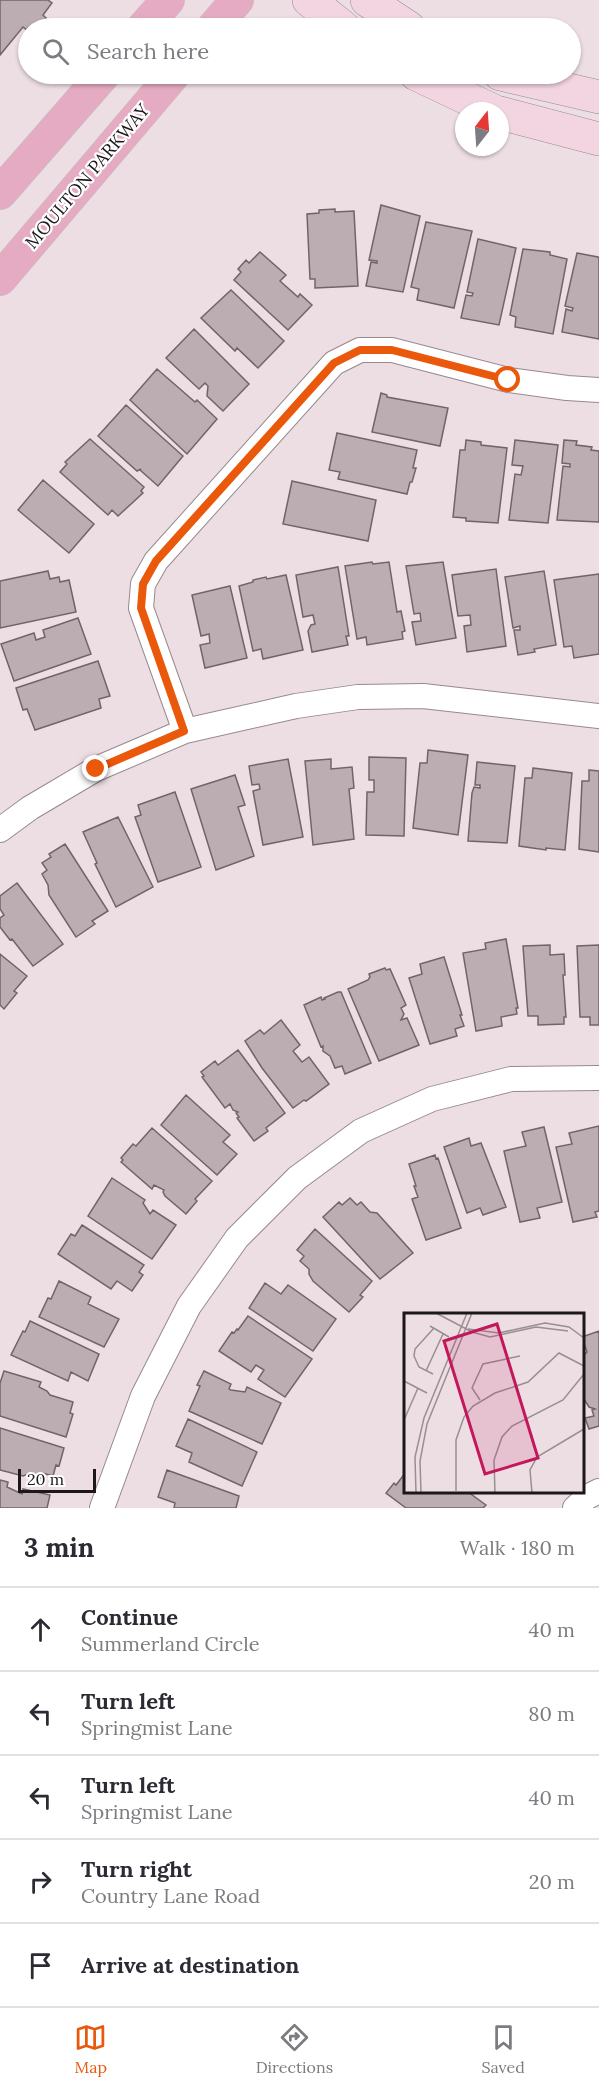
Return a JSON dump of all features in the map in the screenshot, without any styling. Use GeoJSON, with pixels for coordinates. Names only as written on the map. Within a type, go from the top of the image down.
{"type":"FeatureCollection","features":[{"type":"Feature","properties":{"kind":"main road"},"geometry":{"type":"LineString","coordinates":[[152,18],[168,0]]}},
{"type":"Feature","properties":{"kind":"main road"},"geometry":{"type":"LineString","coordinates":[[222,18],[237,0]]}},
{"type":"Feature","properties":{"kind":"main road"},"geometry":{"type":"LineString","coordinates":[[0,193],[95,84]]}},
{"type":"Feature","properties":{"kind":"main road","name":"MOULTON PARKWAY"},"geometry":{"type":"LineString","coordinates":[[0,279],[166,84]]}},
{"type":"Feature","properties":{"kind":"street"},"geometry":{"type":"LineString","coordinates":[[309,0],[332,18]]}},
{"type":"Feature","properties":{"kind":"street"},"geometry":{"type":"LineString","coordinates":[[367,0],[394,18]]}},
{"type":"Feature","properties":{"kind":"street"},"geometry":{"type":"LineString","coordinates":[[437,84],[475,102]]}},
{"type":"Feature","properties":{"kind":"street"},"geometry":{"type":"LineString","coordinates":[[543,84],[599,97]]}},
{"type":"Feature","properties":{"kind":"street"},"geometry":{"type":"LineString","coordinates":[[509,115],[599,139]]}},
{"type":"Feature","properties":{"kind":"street"},"geometry":{"type":"LineString","coordinates":[[184,731],[141,608],[143,584],[156,561],[334,363],[360,350],[392,350],[508,380],[599,390]]}},
{"type":"Feature","properties":{"kind":"street"},"geometry":{"type":"LineString","coordinates":[[0,830],[30,808],[96,769],[184,731],[296,706],[358,697],[423,696],[599,716]]}},
{"type":"Feature","properties":{"kind":"street"},"geometry":{"type":"LineString","coordinates":[[102,1508],[143,1396],[189,1306],[237,1238],[297,1178],[361,1131],[432,1099],[511,1079],[599,1078]]}},
{"type":"Feature","properties":{"kind":"street"},"geometry":{"type":"LineString","coordinates":[[575,1508],[587,1497],[599,1491]]}},
{"type":"Feature","properties":{"kind":"building"},"geometry":{"type":"Polygon","coordinates":[[[0,0],[48,0],[52,3],[43,15],[46,18],[18,18],[18,33],[0,55],[0,0]]]}},
{"type":"Feature","properties":{"kind":"building"},"geometry":{"type":"Polygon","coordinates":[[[381,205],[420,216],[403,292],[366,286],[371,262],[377,263],[377,261],[369,260],[381,205]]]}},
{"type":"Feature","properties":{"kind":"building"},"geometry":{"type":"Polygon","coordinates":[[[335,209],[335,212],[354,211],[358,286],[315,288],[315,279],[310,279],[307,214],[319,213],[319,210],[335,209]]]}},
{"type":"Feature","properties":{"kind":"building"},"geometry":{"type":"Polygon","coordinates":[[[426,222],[472,231],[454,308],[417,300],[419,289],[411,287],[426,222]]]}},
{"type":"Feature","properties":{"kind":"building"},"geometry":{"type":"Polygon","coordinates":[[[478,239],[516,248],[499,325],[461,318],[466,295],[472,296],[473,293],[467,292],[478,239]]]}},
{"type":"Feature","properties":{"kind":"building"},"geometry":{"type":"Polygon","coordinates":[[[523,249],[550,252],[550,255],[567,259],[553,334],[515,327],[516,317],[510,315],[523,249]]]}},
{"type":"Feature","properties":{"kind":"building"},"geometry":{"type":"Polygon","coordinates":[[[260,252],[286,275],[280,281],[298,297],[300,294],[312,305],[288,330],[234,280],[241,272],[238,269],[246,260],[249,263],[260,252]]]}},
{"type":"Feature","properties":{"kind":"building"},"geometry":{"type":"Polygon","coordinates":[[[577,253],[599,259],[599,339],[562,332],[566,309],[572,311],[573,308],[565,306],[577,253]]]}},
{"type":"Feature","properties":{"kind":"building"},"geometry":{"type":"Polygon","coordinates":[[[231,290],[284,341],[258,368],[237,348],[235,351],[201,318],[231,290]]]}},
{"type":"Feature","properties":{"kind":"building"},"geometry":{"type":"Polygon","coordinates":[[[194,329],[249,384],[223,411],[207,396],[208,386],[205,383],[199,389],[166,358],[194,329]]]}},
{"type":"Feature","properties":{"kind":"building"},"geometry":{"type":"Polygon","coordinates":[[[157,369],[217,419],[187,454],[130,400],[157,369]]]}},
{"type":"Feature","properties":{"kind":"building"},"geometry":{"type":"Polygon","coordinates":[[[381,393],[387,397],[448,408],[440,446],[372,432],[381,393]]]}},
{"type":"Feature","properties":{"kind":"building"},"geometry":{"type":"Polygon","coordinates":[[[126,405],[183,456],[158,486],[141,469],[137,471],[98,436],[126,405]]]}},
{"type":"Feature","properties":{"kind":"building"},"geometry":{"type":"Polygon","coordinates":[[[337,433],[417,450],[413,468],[416,468],[407,494],[338,479],[340,472],[329,470],[337,433]]]}},
{"type":"Feature","properties":{"kind":"building"},"geometry":{"type":"Polygon","coordinates":[[[90,439],[144,487],[141,491],[143,493],[118,516],[112,510],[108,515],[60,472],[67,464],[65,462],[90,439]]]}},
{"type":"Feature","properties":{"kind":"building"},"geometry":{"type":"Polygon","coordinates":[[[466,440],[481,442],[481,445],[507,448],[498,523],[466,521],[466,518],[453,517],[460,450],[465,450],[466,440]]]}},
{"type":"Feature","properties":{"kind":"building"},"geometry":{"type":"Polygon","coordinates":[[[515,440],[558,445],[548,523],[509,520],[515,474],[521,475],[523,466],[512,465],[515,440]]]}},
{"type":"Feature","properties":{"kind":"building"},"geometry":{"type":"Polygon","coordinates":[[[564,440],[577,441],[576,445],[592,447],[591,450],[599,451],[599,522],[557,520],[563,466],[570,467],[570,464],[562,463],[564,440]]]}},
{"type":"Feature","properties":{"kind":"building"},"geometry":{"type":"Polygon","coordinates":[[[43,480],[94,524],[69,553],[18,510],[43,480]]]}},
{"type":"Feature","properties":{"kind":"building"},"geometry":{"type":"Polygon","coordinates":[[[292,481],[376,500],[368,541],[283,524],[292,481]]]}},
{"type":"Feature","properties":{"kind":"building"},"geometry":{"type":"Polygon","coordinates":[[[372,562],[373,564],[389,562],[397,612],[401,611],[405,631],[402,632],[403,639],[367,645],[366,637],[357,639],[345,566],[372,562]]]}},
{"type":"Feature","properties":{"kind":"building"},"geometry":{"type":"Polygon","coordinates":[[[443,562],[456,638],[416,645],[412,622],[421,621],[420,613],[414,614],[406,566],[443,562]]]}},
{"type":"Feature","properties":{"kind":"building"},"geometry":{"type":"Polygon","coordinates":[[[338,567],[349,636],[346,636],[348,645],[312,652],[308,631],[311,625],[315,624],[313,615],[303,617],[296,575],[338,567]]]}},
{"type":"Feature","properties":{"kind":"building"},"geometry":{"type":"Polygon","coordinates":[[[496,569],[506,646],[467,652],[464,626],[471,625],[470,615],[458,616],[452,575],[496,569]]]}},
{"type":"Feature","properties":{"kind":"building"},"geometry":{"type":"Polygon","coordinates":[[[48,571],[50,579],[59,577],[60,582],[69,580],[76,612],[0,628],[0,581],[48,571]]]}},
{"type":"Feature","properties":{"kind":"building"},"geometry":{"type":"Polygon","coordinates":[[[544,571],[556,645],[518,655],[514,630],[520,630],[520,626],[513,628],[505,577],[544,571]]]}},
{"type":"Feature","properties":{"kind":"building"},"geometry":{"type":"Polygon","coordinates":[[[599,574],[599,654],[574,658],[572,646],[564,647],[554,580],[599,574]]]}},
{"type":"Feature","properties":{"kind":"building"},"geometry":{"type":"Polygon","coordinates":[[[286,575],[303,650],[263,659],[261,649],[253,651],[239,586],[253,582],[253,580],[286,575]]]}},
{"type":"Feature","properties":{"kind":"building"},"geometry":{"type":"Polygon","coordinates":[[[230,586],[247,658],[205,668],[200,645],[210,643],[209,634],[201,636],[192,595],[230,586]]]}},
{"type":"Feature","properties":{"kind":"building"},"geometry":{"type":"Polygon","coordinates":[[[78,618],[91,654],[14,681],[1,644],[34,633],[36,640],[45,637],[43,630],[78,618]]]}},
{"type":"Feature","properties":{"kind":"building"},"geometry":{"type":"Polygon","coordinates":[[[98,661],[110,696],[99,699],[101,708],[35,730],[27,709],[23,710],[16,688],[98,661]]]}},
{"type":"Feature","properties":{"kind":"building"},"geometry":{"type":"Polygon","coordinates":[[[428,750],[468,755],[458,835],[413,828],[420,763],[427,763],[428,750]]]}},
{"type":"Feature","properties":{"kind":"building"},"geometry":{"type":"Polygon","coordinates":[[[369,757],[406,758],[404,836],[366,835],[367,792],[374,792],[374,780],[369,780],[369,757]]]}},
{"type":"Feature","properties":{"kind":"building"},"geometry":{"type":"Polygon","coordinates":[[[288,759],[303,837],[263,845],[253,791],[260,789],[259,784],[252,785],[249,766],[288,759]]]}},
{"type":"Feature","properties":{"kind":"building"},"geometry":{"type":"Polygon","coordinates":[[[331,759],[331,769],[352,767],[354,788],[349,789],[354,839],[313,845],[305,761],[331,759]]]}},
{"type":"Feature","properties":{"kind":"building"},"geometry":{"type":"Polygon","coordinates":[[[477,762],[515,766],[507,843],[468,841],[472,793],[474,787],[480,788],[480,785],[475,785],[477,762]]]}},
{"type":"Feature","properties":{"kind":"building"},"geometry":{"type":"Polygon","coordinates":[[[533,768],[572,773],[565,850],[519,846],[525,778],[532,778],[533,768]]]}},
{"type":"Feature","properties":{"kind":"building"},"geometry":{"type":"Polygon","coordinates":[[[589,770],[599,771],[599,852],[579,849],[582,781],[589,781],[589,770]]]}},
{"type":"Feature","properties":{"kind":"building"},"geometry":{"type":"Polygon","coordinates":[[[235,775],[245,805],[238,807],[254,856],[216,870],[191,789],[235,775]]]}},
{"type":"Feature","properties":{"kind":"building"},"geometry":{"type":"Polygon","coordinates":[[[175,792],[201,867],[158,882],[135,817],[141,815],[138,805],[175,792]]]}},
{"type":"Feature","properties":{"kind":"building"},"geometry":{"type":"Polygon","coordinates":[[[118,817],[153,887],[116,907],[95,864],[97,863],[83,832],[118,817]]]}},
{"type":"Feature","properties":{"kind":"building"},"geometry":{"type":"Polygon","coordinates":[[[65,844],[108,911],[92,921],[95,924],[76,937],[49,895],[48,885],[42,874],[47,870],[42,863],[51,857],[49,854],[65,844]]]}},
{"type":"Feature","properties":{"kind":"building"},"geometry":{"type":"Polygon","coordinates":[[[17,883],[63,944],[33,966],[0,927],[0,918],[4,915],[0,909],[0,896],[17,883]]]}},
{"type":"Feature","properties":{"kind":"building"},"geometry":{"type":"Polygon","coordinates":[[[506,939],[518,1008],[516,1008],[517,1014],[501,1017],[502,1026],[476,1031],[463,953],[486,949],[485,943],[506,939]]]}},
{"type":"Feature","properties":{"kind":"building"},"geometry":{"type":"Polygon","coordinates":[[[550,945],[550,955],[564,954],[566,1017],[564,1017],[564,1024],[538,1025],[538,1016],[528,1016],[523,946],[550,945]]]}},
{"type":"Feature","properties":{"kind":"building"},"geometry":{"type":"Polygon","coordinates":[[[599,945],[599,1025],[590,1025],[590,1017],[580,1017],[577,946],[599,945]]]}},
{"type":"Feature","properties":{"kind":"building"},"geometry":{"type":"Polygon","coordinates":[[[0,954],[27,976],[14,991],[17,993],[4,1009],[0,1005],[0,954]]]}},
{"type":"Feature","properties":{"kind":"building"},"geometry":{"type":"Polygon","coordinates":[[[444,957],[464,1026],[455,1029],[457,1036],[430,1044],[409,978],[422,974],[420,964],[444,957]]]}},
{"type":"Feature","properties":{"kind":"building"},"geometry":{"type":"Polygon","coordinates":[[[385,968],[390,969],[406,1005],[401,1008],[404,1014],[401,1020],[407,1018],[419,1045],[379,1061],[348,989],[368,980],[369,974],[385,968]]]}},
{"type":"Feature","properties":{"kind":"building"},"geometry":{"type":"Polygon","coordinates":[[[341,992],[371,1063],[345,1074],[342,1066],[335,1068],[330,1056],[323,1051],[323,1046],[321,1047],[304,1005],[321,997],[322,1000],[325,999],[341,992]]]}},
{"type":"Feature","properties":{"kind":"building"},"geometry":{"type":"Polygon","coordinates":[[[281,1020],[300,1045],[293,1051],[302,1062],[309,1057],[329,1084],[293,1108],[262,1068],[245,1041],[260,1030],[264,1034],[281,1020]]]}},
{"type":"Feature","properties":{"kind":"building"},"geometry":{"type":"Polygon","coordinates":[[[238,1050],[285,1113],[266,1128],[268,1131],[254,1141],[237,1118],[239,1117],[236,1113],[238,1112],[233,1110],[230,1104],[225,1108],[202,1077],[204,1076],[201,1072],[215,1061],[218,1065],[238,1050]]]}},
{"type":"Feature","properties":{"kind":"building"},"geometry":{"type":"Polygon","coordinates":[[[186,1095],[230,1135],[223,1142],[237,1154],[217,1175],[161,1125],[186,1095]]]}},
{"type":"Feature","properties":{"kind":"building"},"geometry":{"type":"Polygon","coordinates":[[[599,1126],[599,1211],[595,1212],[597,1217],[573,1222],[556,1147],[572,1144],[569,1133],[599,1126]]]}},
{"type":"Feature","properties":{"kind":"building"},"geometry":{"type":"Polygon","coordinates":[[[544,1127],[562,1202],[537,1208],[540,1218],[520,1222],[504,1151],[526,1146],[522,1132],[544,1127]]]}},
{"type":"Feature","properties":{"kind":"building"},"geometry":{"type":"Polygon","coordinates":[[[152,1128],[212,1181],[195,1199],[197,1201],[186,1214],[165,1196],[164,1190],[154,1185],[152,1189],[121,1162],[123,1160],[121,1158],[133,1144],[136,1146],[152,1128]]]}},
{"type":"Feature","properties":{"kind":"building"},"geometry":{"type":"Polygon","coordinates":[[[469,1138],[471,1146],[481,1143],[506,1207],[483,1215],[480,1208],[467,1213],[444,1147],[469,1138]]]}},
{"type":"Feature","properties":{"kind":"building"},"geometry":{"type":"Polygon","coordinates":[[[435,1155],[436,1159],[438,1158],[461,1228],[426,1240],[412,1199],[418,1197],[409,1164],[435,1155]]]}},
{"type":"Feature","properties":{"kind":"building"},"geometry":{"type":"Polygon","coordinates":[[[112,1178],[145,1200],[143,1203],[150,1214],[153,1210],[176,1225],[152,1259],[88,1216],[112,1178]]]}},
{"type":"Feature","properties":{"kind":"building"},"geometry":{"type":"Polygon","coordinates":[[[350,1198],[357,1205],[361,1202],[370,1212],[377,1213],[413,1253],[380,1279],[323,1217],[339,1202],[342,1205],[350,1198]]]}},
{"type":"Feature","properties":{"kind":"building"},"geometry":{"type":"Polygon","coordinates":[[[82,1225],[144,1265],[139,1272],[143,1275],[132,1291],[117,1281],[111,1289],[58,1254],[71,1234],[75,1236],[82,1225]]]}},
{"type":"Feature","properties":{"kind":"building"},"geometry":{"type":"Polygon","coordinates":[[[315,1229],[372,1281],[360,1295],[363,1297],[349,1312],[313,1281],[309,1269],[300,1261],[304,1256],[297,1250],[315,1229]]]}},
{"type":"Feature","properties":{"kind":"building"},"geometry":{"type":"Polygon","coordinates":[[[59,1281],[91,1297],[88,1304],[119,1319],[104,1347],[39,1317],[59,1281]]]}},
{"type":"Feature","properties":{"kind":"building"},"geometry":{"type":"Polygon","coordinates":[[[265,1283],[281,1294],[288,1285],[336,1319],[313,1351],[249,1308],[265,1283]]]}},
{"type":"Feature","properties":{"kind":"building"},"geometry":{"type":"Polygon","coordinates":[[[248,1316],[312,1359],[285,1397],[258,1379],[264,1370],[256,1365],[251,1372],[219,1351],[232,1332],[238,1330],[248,1316]]]}},
{"type":"Feature","properties":{"kind":"building"},"geometry":{"type":"Polygon","coordinates":[[[30,1321],[99,1354],[88,1381],[71,1372],[68,1381],[11,1355],[30,1321]]]}},
{"type":"Feature","properties":{"kind":"building"},"geometry":{"type":"Polygon","coordinates":[[[599,1331],[599,1426],[589,1429],[585,1418],[594,1416],[592,1410],[595,1409],[589,1407],[584,1399],[584,1355],[587,1352],[584,1336],[599,1331]]]}},
{"type":"Feature","properties":{"kind":"building"},"geometry":{"type":"Polygon","coordinates":[[[4,1371],[41,1382],[39,1387],[50,1395],[73,1402],[70,1413],[73,1414],[66,1437],[0,1416],[0,1383],[4,1371]]]}},
{"type":"Feature","properties":{"kind":"building"},"geometry":{"type":"Polygon","coordinates":[[[204,1371],[231,1384],[229,1389],[231,1390],[245,1392],[247,1387],[281,1403],[262,1444],[189,1411],[204,1371]]]}},
{"type":"Feature","properties":{"kind":"building"},"geometry":{"type":"Polygon","coordinates":[[[188,1419],[257,1452],[242,1486],[189,1462],[192,1453],[176,1446],[188,1419]]]}},
{"type":"Feature","properties":{"kind":"building"},"geometry":{"type":"Polygon","coordinates":[[[0,1428],[64,1448],[59,1466],[56,1465],[53,1476],[42,1473],[41,1478],[28,1474],[23,1476],[0,1470],[0,1428]]]}},
{"type":"Feature","properties":{"kind":"building"},"geometry":{"type":"Polygon","coordinates":[[[167,1470],[239,1496],[236,1508],[174,1508],[175,1503],[158,1497],[167,1470]]]}},
{"type":"Feature","properties":{"kind":"building"},"geometry":{"type":"Polygon","coordinates":[[[404,1475],[404,1493],[469,1493],[486,1505],[483,1508],[406,1508],[386,1493],[394,1483],[396,1485],[404,1475]]]}},
{"type":"Feature","properties":{"kind":"building"},"geometry":{"type":"Polygon","coordinates":[[[0,1480],[8,1482],[7,1487],[22,1494],[23,1489],[50,1495],[47,1508],[0,1508],[0,1480]]]}},
{"type":"Feature","properties":{"kind":"route"},"geometry":{"type":"LineString","coordinates":[[96,769],[184,731],[141,608],[143,584],[156,561],[334,363],[360,350],[392,350],[508,380]]}}]}
